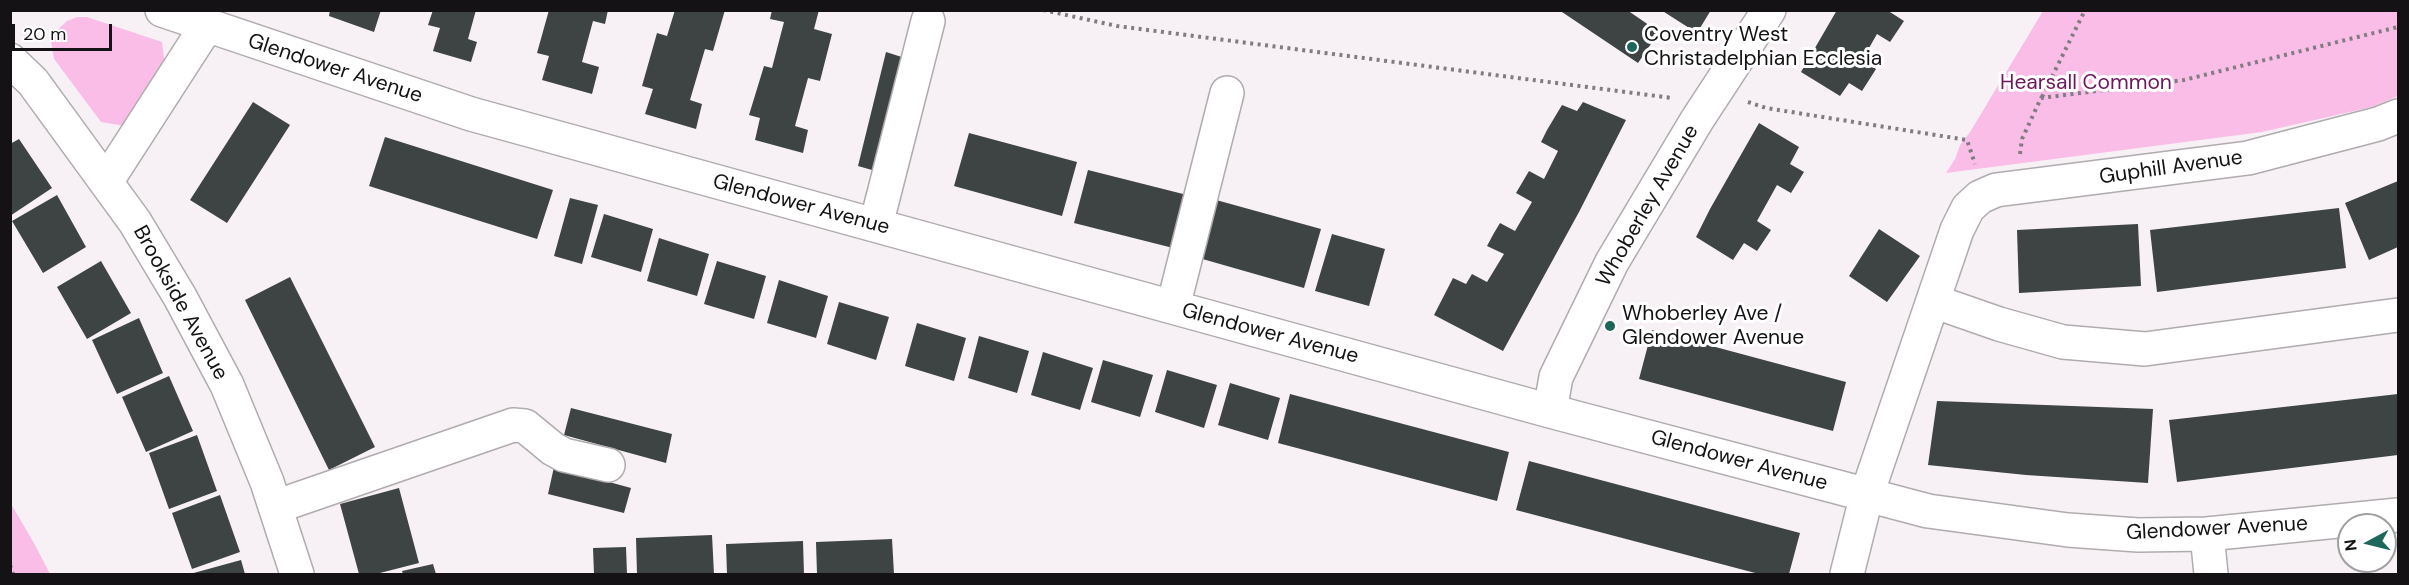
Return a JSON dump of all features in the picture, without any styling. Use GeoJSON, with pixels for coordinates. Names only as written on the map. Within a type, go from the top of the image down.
{"type":"FeatureCollection","features":[{"type":"Feature","properties":{"kind":"street","name":"Glendower Avenue"},"geometry":{"type":"LineString","coordinates":[[162,10],[206,27],[471,114],[1550,411],[1928,511],[2068,531],[2138,535],[2207,534],[2398,515]]}},
{"type":"Feature","properties":{"kind":"street","name":"Whoberley Avenue"},"geometry":{"type":"LineString","coordinates":[[1550,411],[1556,377],[1607,273],[1697,120],[1768,10]]}},
{"type":"Feature","properties":{"kind":"street"},"geometry":{"type":"LineString","coordinates":[[876,225],[928,21]]}},
{"type":"Feature","properties":{"kind":"street"},"geometry":{"type":"LineString","coordinates":[[106,182],[206,27]]}},
{"type":"Feature","properties":{"kind":"street","name":"Brookside Avenue"},"geometry":{"type":"LineString","coordinates":[[10,60],[33,82],[135,222],[174,288],[226,385],[267,482],[297,574]]}},
{"type":"Feature","properties":{"kind":"street"},"geometry":{"type":"LineString","coordinates":[[1173,307],[1227,93]]}},
{"type":"Feature","properties":{"kind":"street","name":"Guphill Avenue"},"geometry":{"type":"LineString","coordinates":[[1980,197],[1996,190],[2248,158],[2378,124],[2398,116]]}},
{"type":"Feature","properties":{"kind":"street"},"geometry":{"type":"LineString","coordinates":[[1847,574],[1867,494],[1957,230],[1968,208],[1980,197]]}},
{"type":"Feature","properties":{"kind":"street"},"geometry":{"type":"LineString","coordinates":[[1933,302],[2064,342],[2145,349],[2398,315]]}},
{"type":"Feature","properties":{"kind":"street"},"geometry":{"type":"LineString","coordinates":[[275,507],[513,424],[525,426],[564,455],[608,465]]}},
{"type":"Feature","properties":{"kind":"street"},"geometry":{"type":"LineString","coordinates":[[2207,534],[2211,574]]}},
{"type":"Feature","properties":{"kind":"path"},"geometry":{"type":"LineString","coordinates":[[1043,10],[1117,26],[1672,98],[1697,120]]}},
{"type":"Feature","properties":{"kind":"path"},"geometry":{"type":"LineString","coordinates":[[2017,188],[2022,139],[2085,10]]}},
{"type":"Feature","properties":{"kind":"path"},"geometry":{"type":"LineString","coordinates":[[2042,98],[2184,80],[2398,27]]}},
{"type":"Feature","properties":{"kind":"path"},"geometry":{"type":"LineString","coordinates":[[1716,90],[1766,108],[1967,140],[1975,164],[1980,197]]}},
{"type":"Feature","properties":{"kind":"path"},"geometry":{"type":"LineString","coordinates":[[10,565],[14,574]]}},
{"type":"Feature","properties":{"kind":"green space","name":"Hearsall Common"},"geometry":{"type":"Polygon","coordinates":[[[2043,11],[2398,11],[2398,96],[2372,107],[2262,132],[1946,173],[1960,145],[2043,11]]]}},
{"type":"Feature","properties":{"kind":"green space"},"geometry":{"type":"Polygon","coordinates":[[[77,17],[87,17],[162,42],[165,67],[125,126],[101,122],[54,59],[51,42],[53,34],[67,21],[77,17]]]}},
{"type":"Feature","properties":{"kind":"green space"},"geometry":{"type":"Polygon","coordinates":[[[10,502],[35,545],[50,574],[11,574],[10,502]]]}},
{"type":"Feature","properties":{"kind":"building"},"geometry":{"type":"Polygon","coordinates":[[[330,10],[381,10],[374,32],[329,16],[330,10]]]}},
{"type":"Feature","properties":{"kind":"building"},"geometry":{"type":"Polygon","coordinates":[[[433,10],[476,10],[468,39],[477,42],[471,62],[433,51],[440,28],[428,25],[433,10]]]}},
{"type":"Feature","properties":{"kind":"building"},"geometry":{"type":"Polygon","coordinates":[[[549,10],[608,10],[605,24],[593,21],[582,62],[599,67],[592,94],[542,80],[549,56],[537,53],[549,10]]]}},
{"type":"Feature","properties":{"kind":"building"},"geometry":{"type":"Polygon","coordinates":[[[675,10],[725,10],[713,51],[705,49],[690,100],[702,104],[696,129],[645,114],[653,89],[642,86],[657,33],[667,36],[675,10]]]}},
{"type":"Feature","properties":{"kind":"building"},"geometry":{"type":"Polygon","coordinates":[[[772,10],[819,10],[814,29],[832,34],[820,81],[808,78],[795,126],[808,130],[803,153],[755,140],[760,118],[749,115],[764,66],[772,68],[784,22],[770,19],[772,10]]]}},
{"type":"Feature","properties":{"kind":"building","name":"Coventry West Christadelphian Ecclesia"},"geometry":{"type":"Polygon","coordinates":[[[1559,10],[1627,10],[1659,32],[1638,63],[1559,10]]]}},
{"type":"Feature","properties":{"kind":"building"},"geometry":{"type":"Polygon","coordinates":[[[1661,10],[1711,10],[1697,33],[1661,10]]]}},
{"type":"Feature","properties":{"kind":"building"},"geometry":{"type":"Polygon","coordinates":[[[1837,10],[1891,10],[1890,12],[1904,21],[1890,42],[1877,34],[1862,60],[1876,69],[1862,91],[1849,83],[1840,96],[1801,72],[1837,10]]]}},
{"type":"Feature","properties":{"kind":"building"},"geometry":{"type":"Polygon","coordinates":[[[886,52],[908,59],[879,172],[858,166],[886,52]]]}},
{"type":"Feature","properties":{"kind":"building"},"geometry":{"type":"Polygon","coordinates":[[[253,102],[290,125],[227,223],[190,200],[253,102]]]}},
{"type":"Feature","properties":{"kind":"building"},"geometry":{"type":"Polygon","coordinates":[[[1583,102],[1626,120],[1503,351],[1434,315],[1453,278],[1466,284],[1472,274],[1487,282],[1504,254],[1487,246],[1494,233],[1500,223],[1515,231],[1532,202],[1516,193],[1529,171],[1544,179],[1558,151],[1541,142],[1547,130],[1562,105],[1577,111],[1583,102]]]}},
{"type":"Feature","properties":{"kind":"building"},"geometry":{"type":"Polygon","coordinates":[[[1759,123],[1799,147],[1790,164],[1804,172],[1791,193],[1777,185],[1757,221],[1771,230],[1757,251],[1744,243],[1733,260],[1696,237],[1759,123]]]}},
{"type":"Feature","properties":{"kind":"building"},"geometry":{"type":"Polygon","coordinates":[[[969,133],[1077,162],[1062,216],[954,186],[969,133]]]}},
{"type":"Feature","properties":{"kind":"building"},"geometry":{"type":"Polygon","coordinates":[[[385,137],[553,190],[537,239],[369,186],[385,137]]]}},
{"type":"Feature","properties":{"kind":"building"},"geometry":{"type":"Polygon","coordinates":[[[19,139],[52,188],[10,216],[10,144],[19,139]]]}},
{"type":"Feature","properties":{"kind":"building"},"geometry":{"type":"Polygon","coordinates":[[[1088,170],[1195,197],[1181,250],[1074,223],[1088,170]]]}},
{"type":"Feature","properties":{"kind":"building"},"geometry":{"type":"Polygon","coordinates":[[[2398,181],[2398,247],[2369,260],[2345,203],[2398,181]]]}},
{"type":"Feature","properties":{"kind":"building"},"geometry":{"type":"Polygon","coordinates":[[[57,195],[86,247],[43,273],[12,221],[57,195]]]}},
{"type":"Feature","properties":{"kind":"building"},"geometry":{"type":"Polygon","coordinates":[[[570,198],[598,205],[582,264],[554,256],[570,198]]]}},
{"type":"Feature","properties":{"kind":"building"},"geometry":{"type":"Polygon","coordinates":[[[1209,198],[1321,229],[1304,288],[1192,256],[1209,198]]]}},
{"type":"Feature","properties":{"kind":"building"},"geometry":{"type":"Polygon","coordinates":[[[2339,208],[2346,268],[2157,292],[2150,230],[2339,208]]]}},
{"type":"Feature","properties":{"kind":"building"},"geometry":{"type":"Polygon","coordinates":[[[604,214],[653,229],[641,272],[591,257],[604,214]]]}},
{"type":"Feature","properties":{"kind":"building"},"geometry":{"type":"Polygon","coordinates":[[[2138,224],[2141,286],[2019,293],[2017,230],[2138,224]]]}},
{"type":"Feature","properties":{"kind":"building"},"geometry":{"type":"Polygon","coordinates":[[[1879,229],[1920,256],[1887,302],[1849,276],[1879,229]]]}},
{"type":"Feature","properties":{"kind":"building"},"geometry":{"type":"Polygon","coordinates":[[[1332,234],[1385,249],[1369,306],[1315,291],[1332,234]]]}},
{"type":"Feature","properties":{"kind":"building"},"geometry":{"type":"Polygon","coordinates":[[[659,238],[709,254],[697,296],[647,281],[659,238]]]}},
{"type":"Feature","properties":{"kind":"building"},"geometry":{"type":"Polygon","coordinates":[[[101,261],[131,313],[87,339],[57,287],[101,261]]]}},
{"type":"Feature","properties":{"kind":"building"},"geometry":{"type":"Polygon","coordinates":[[[717,261],[766,276],[754,319],[704,304],[717,261]]]}},
{"type":"Feature","properties":{"kind":"building"},"geometry":{"type":"Polygon","coordinates":[[[290,277],[375,447],[329,470],[245,300],[290,277]]]}},
{"type":"Feature","properties":{"kind":"building"},"geometry":{"type":"Polygon","coordinates":[[[779,280],[828,296],[816,338],[767,323],[779,280]]]}},
{"type":"Feature","properties":{"kind":"building"},"geometry":{"type":"Polygon","coordinates":[[[839,302],[889,317],[876,360],[827,344],[839,302]]]}},
{"type":"Feature","properties":{"kind":"building"},"geometry":{"type":"Polygon","coordinates":[[[139,318],[163,373],[117,394],[92,340],[139,318]]]}},
{"type":"Feature","properties":{"kind":"building"},"geometry":{"type":"Polygon","coordinates":[[[917,323],[966,338],[954,381],[905,366],[917,323]]]}},
{"type":"Feature","properties":{"kind":"building"},"geometry":{"type":"Polygon","coordinates":[[[1652,330],[1846,382],[1833,431],[1639,379],[1652,330]]]}},
{"type":"Feature","properties":{"kind":"building"},"geometry":{"type":"Polygon","coordinates":[[[979,336],[1029,351],[1017,393],[968,378],[979,336]]]}},
{"type":"Feature","properties":{"kind":"building"},"geometry":{"type":"Polygon","coordinates":[[[1043,352],[1093,368],[1080,410],[1031,395],[1043,352]]]}},
{"type":"Feature","properties":{"kind":"building"},"geometry":{"type":"Polygon","coordinates":[[[1103,360],[1153,375],[1140,417],[1091,402],[1103,360]]]}},
{"type":"Feature","properties":{"kind":"building"},"geometry":{"type":"Polygon","coordinates":[[[1167,370],[1217,385],[1204,428],[1155,412],[1167,370]]]}},
{"type":"Feature","properties":{"kind":"building"},"geometry":{"type":"Polygon","coordinates":[[[169,376],[193,431],[146,452],[122,397],[169,376]]]}},
{"type":"Feature","properties":{"kind":"building"},"geometry":{"type":"Polygon","coordinates":[[[1230,383],[1280,398],[1268,440],[1218,425],[1230,383]]]}},
{"type":"Feature","properties":{"kind":"building"},"geometry":{"type":"Polygon","coordinates":[[[1290,394],[1509,452],[1497,501],[1278,443],[1290,394]]]}},
{"type":"Feature","properties":{"kind":"building"},"geometry":{"type":"Polygon","coordinates":[[[2398,394],[2398,455],[2177,482],[2169,420],[2398,394]]]}},
{"type":"Feature","properties":{"kind":"building"},"geometry":{"type":"Polygon","coordinates":[[[1937,401],[2153,409],[2148,483],[2026,475],[1928,465],[1937,401]]]}},
{"type":"Feature","properties":{"kind":"building"},"geometry":{"type":"Polygon","coordinates":[[[571,408],[672,434],[666,463],[564,435],[571,408]]]}},
{"type":"Feature","properties":{"kind":"building"},"geometry":{"type":"Polygon","coordinates":[[[197,435],[217,491],[169,509],[149,453],[197,435]]]}},
{"type":"Feature","properties":{"kind":"building"},"geometry":{"type":"Polygon","coordinates":[[[1529,461],[1800,533],[1789,574],[1759,574],[1516,510],[1529,461]]]}},
{"type":"Feature","properties":{"kind":"building"},"geometry":{"type":"Polygon","coordinates":[[[554,467],[631,488],[624,513],[548,494],[554,467]]]}},
{"type":"Feature","properties":{"kind":"building"},"geometry":{"type":"Polygon","coordinates":[[[399,488],[419,563],[376,574],[359,574],[340,504],[399,488]]]}},
{"type":"Feature","properties":{"kind":"building"},"geometry":{"type":"Polygon","coordinates":[[[220,495],[240,552],[192,569],[172,513],[220,495]]]}},
{"type":"Feature","properties":{"kind":"building"},"geometry":{"type":"Polygon","coordinates":[[[712,535],[714,574],[637,574],[636,538],[712,535]]]}},
{"type":"Feature","properties":{"kind":"building"},"geometry":{"type":"Polygon","coordinates":[[[892,539],[894,574],[817,574],[816,542],[892,539]]]}},
{"type":"Feature","properties":{"kind":"building"},"geometry":{"type":"Polygon","coordinates":[[[803,541],[804,574],[727,574],[726,544],[803,541]]]}},
{"type":"Feature","properties":{"kind":"building"},"geometry":{"type":"Polygon","coordinates":[[[626,547],[627,574],[594,574],[593,548],[626,547]]]}},
{"type":"Feature","properties":{"kind":"building"},"geometry":{"type":"Polygon","coordinates":[[[241,560],[245,574],[190,574],[241,560]]]}},
{"type":"Feature","properties":{"kind":"building"},"geometry":{"type":"Polygon","coordinates":[[[433,564],[436,574],[403,574],[402,571],[433,564]]]}},
{"type":"Feature","properties":{"kind":"place","name":"Coventry West Christadelphian Ecclesia"},"geometry":{"type":"Point","coordinates":[1632,47]}},
{"type":"Feature","properties":{"kind":"place","name":"Whoberley Ave / Glendower Avenue"},"geometry":{"type":"Point","coordinates":[1610,326]}}]}
